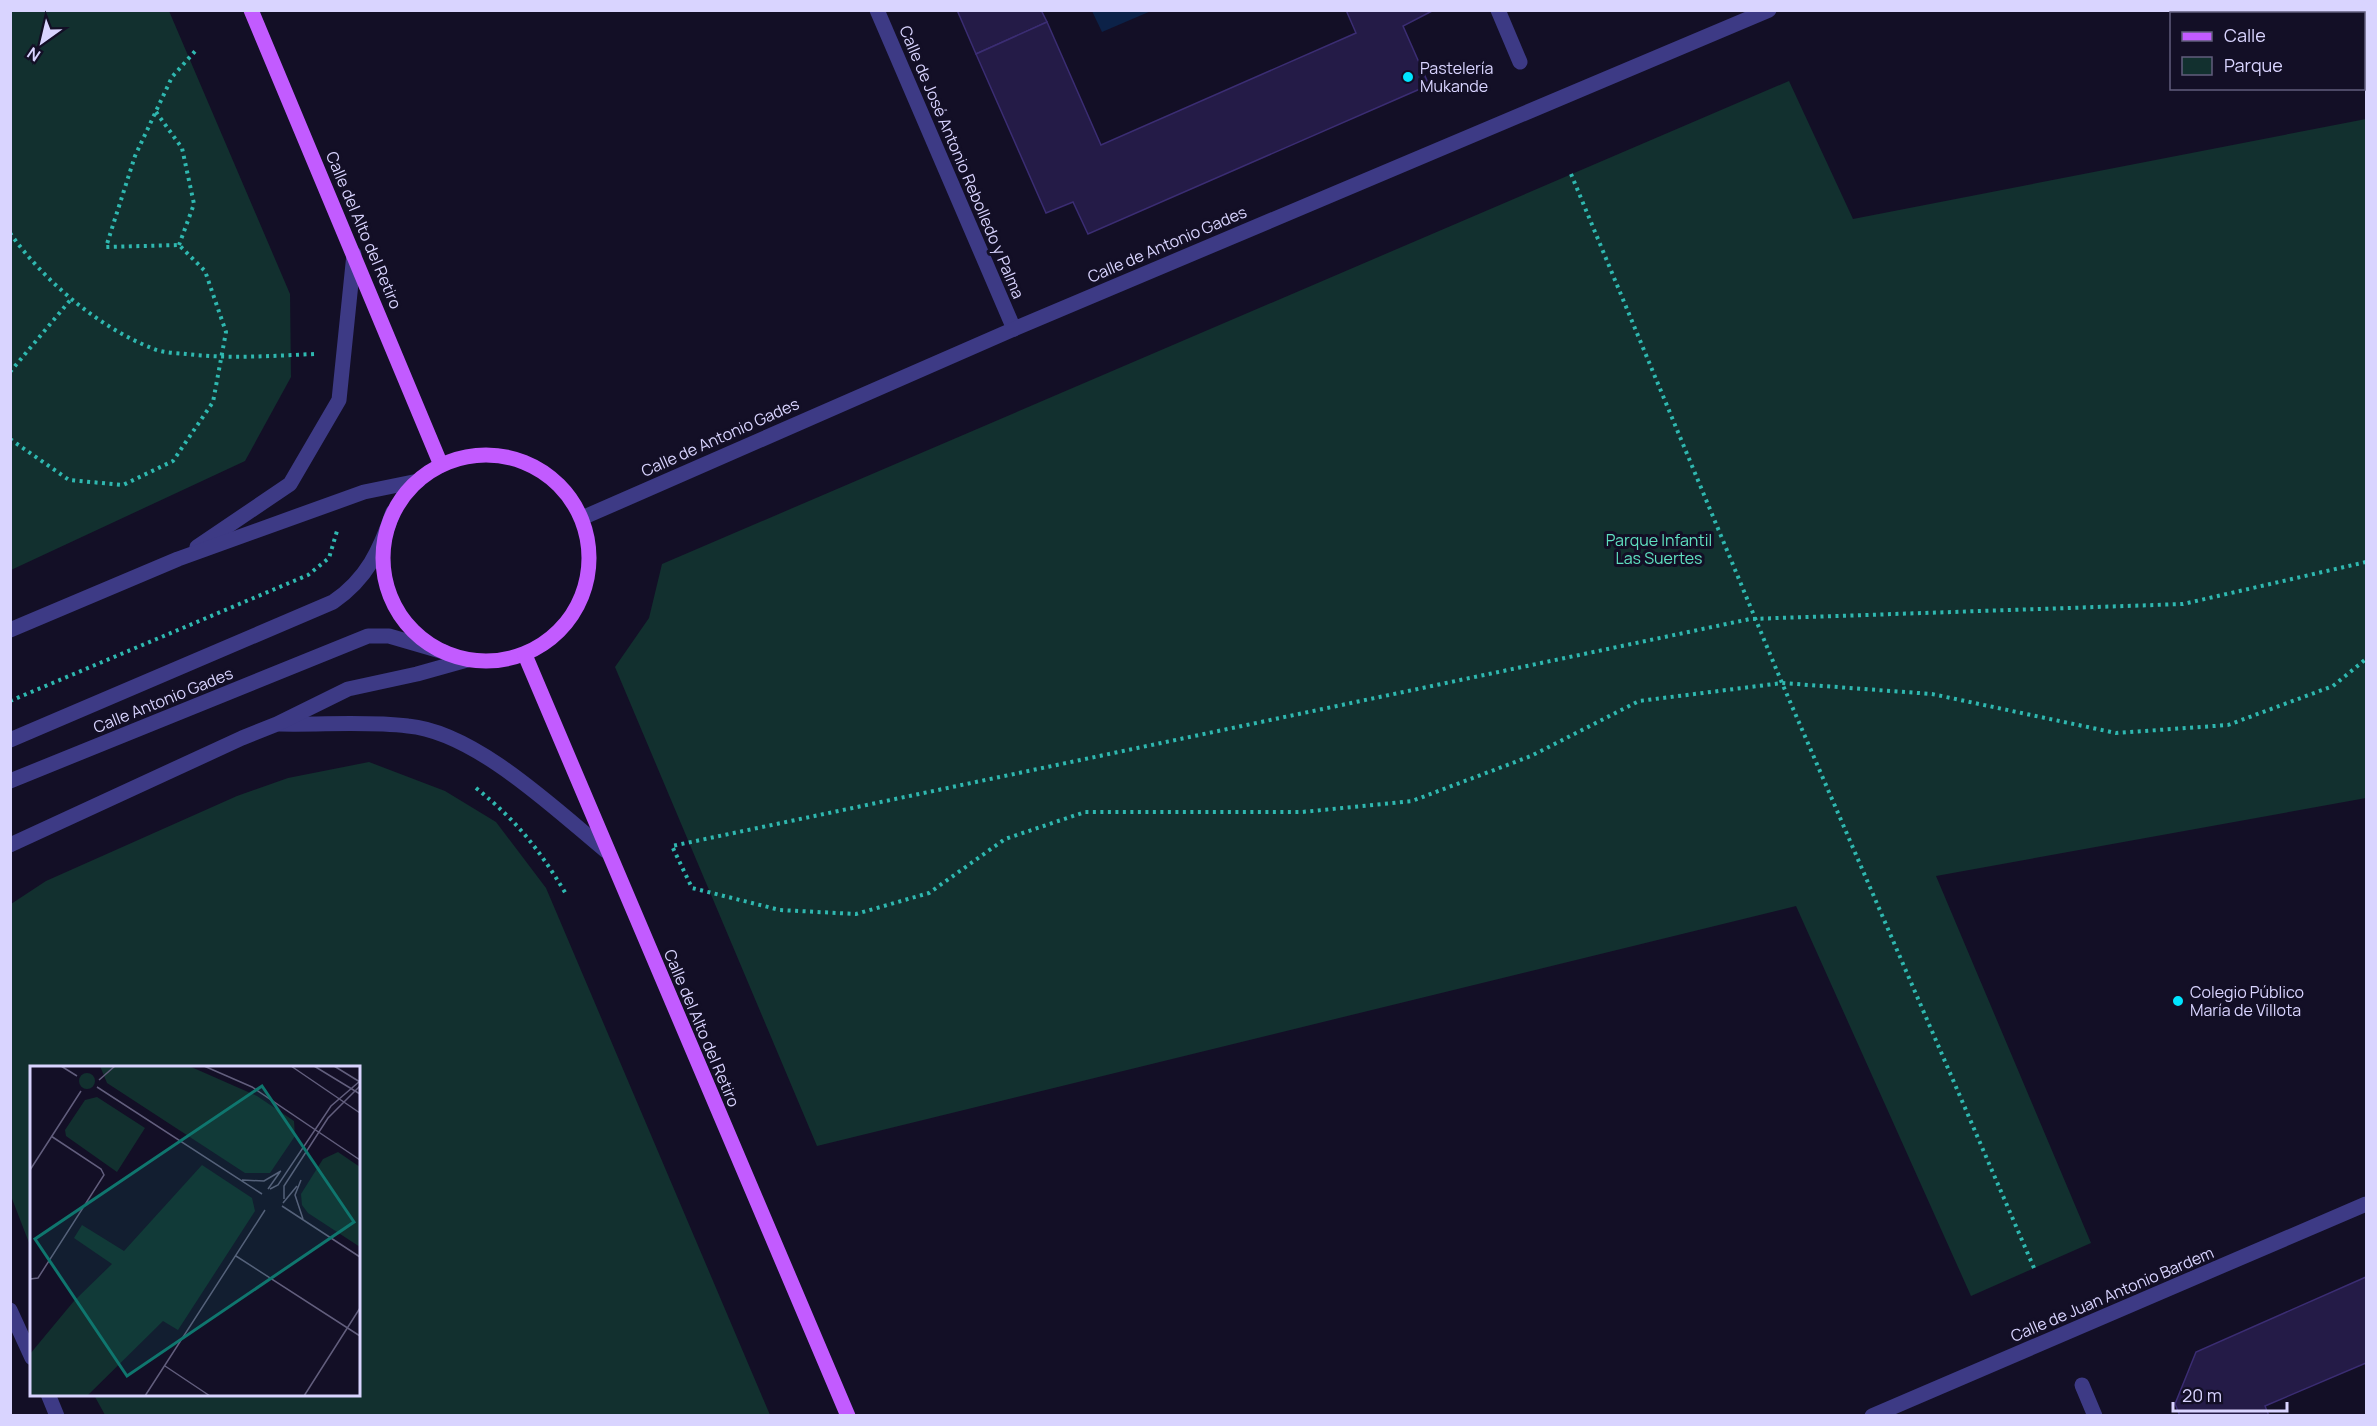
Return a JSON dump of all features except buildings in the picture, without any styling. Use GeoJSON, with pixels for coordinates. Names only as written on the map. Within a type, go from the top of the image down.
{"type":"FeatureCollection","features":[{"type":"Feature","properties":{"kind":"main road","name":"Calle del Alto del Retiro"},"geometry":{"type":"LineString","coordinates":[[251,10],[441,465]]}},
{"type":"Feature","properties":{"kind":"main road"},"geometry":{"type":"LineString","coordinates":[[473,456],[507,457],[538,469],[564,490],[582,518],[590,550],[587,583],[574,613],[560,630],[553,638],[525,655],[496,662],[467,660],[444,652],[416,634],[396,608],[385,577],[384,544],[393,512],[418,481],[441,465],[473,456]]}},
{"type":"Feature","properties":{"kind":"main road","name":"Calle del Alto del Retiro"},"geometry":{"type":"LineString","coordinates":[[525,655],[606,851],[848,1416]]}},
{"type":"Feature","properties":{"kind":"street","name":"Calle de José Antonio Rebolledo y Palma"},"geometry":{"type":"LineString","coordinates":[[877,10],[1014,329]]}},
{"type":"Feature","properties":{"kind":"street"},"geometry":{"type":"LineString","coordinates":[[1498,10],[1520,62]]}},
{"type":"Feature","properties":{"kind":"street","name":"Calle de Antonio Gades"},"geometry":{"type":"LineString","coordinates":[[582,518],[1014,329],[1769,10]]}},
{"type":"Feature","properties":{"kind":"street"},"geometry":{"type":"LineString","coordinates":[[178,559],[290,484],[339,400],[354,254]]}},
{"type":"Feature","properties":{"kind":"street"},"geometry":{"type":"LineString","coordinates":[[10,630],[178,559],[363,492],[418,481]]}},
{"type":"Feature","properties":{"kind":"street","name":"Calle Antonio Gades"},"geometry":{"type":"LineString","coordinates":[[10,740],[312,612],[346,593],[369,569],[393,512]]}},
{"type":"Feature","properties":{"kind":"street","name":"Calle Antonio Gades"},"geometry":{"type":"LineString","coordinates":[[10,781],[368,636],[389,636],[444,652]]}},
{"type":"Feature","properties":{"kind":"street"},"geometry":{"type":"LineString","coordinates":[[10,845],[277,724],[348,689],[467,660]]}},
{"type":"Feature","properties":{"kind":"street"},"geometry":{"type":"LineString","coordinates":[[277,724],[410,726],[449,737],[494,762],[606,851]]}},
{"type":"Feature","properties":{"kind":"street","name":"Calle de Juan Antonio Bardem"},"geometry":{"type":"LineString","coordinates":[[1872,1416],[2367,1204]]}},
{"type":"Feature","properties":{"kind":"street"},"geometry":{"type":"LineString","coordinates":[[10,1310],[30,1354]]}},
{"type":"Feature","properties":{"kind":"street"},"geometry":{"type":"LineString","coordinates":[[2082,1385],[2095,1416]]}},
{"type":"Feature","properties":{"kind":"street"},"geometry":{"type":"LineString","coordinates":[[48,1396],[57,1416]]}},
{"type":"Feature","properties":{"kind":"path"},"geometry":{"type":"LineString","coordinates":[[10,439],[69,480],[123,484],[173,461],[213,402],[226,332],[205,272],[179,245],[106,247],[135,156],[172,77],[198,49]]}},
{"type":"Feature","properties":{"kind":"path"},"geometry":{"type":"LineString","coordinates":[[156,112],[182,148],[194,204],[179,245]]}},
{"type":"Feature","properties":{"kind":"path"},"geometry":{"type":"LineString","coordinates":[[1571,174],[1782,683],[2034,1268]]}},
{"type":"Feature","properties":{"kind":"path"},"geometry":{"type":"LineString","coordinates":[[10,233],[30,261],[72,298],[113,328],[156,350],[222,358],[314,354]]}},
{"type":"Feature","properties":{"kind":"path"},"geometry":{"type":"LineString","coordinates":[[10,372],[72,298]]}},
{"type":"Feature","properties":{"kind":"path"},"geometry":{"type":"LineString","coordinates":[[10,701],[308,575],[329,558],[338,524],[332,505]]}},
{"type":"Feature","properties":{"kind":"path"},"geometry":{"type":"LineString","coordinates":[[2367,562],[2182,604],[1756,619],[672,846],[692,888],[780,910],[856,914],[929,893],[1005,839],[1085,812],[1302,812],[1412,801],[1531,756],[1639,701],[1782,683],[1932,694],[2116,733],[2228,725],[2333,686],[2367,658]]}},
{"type":"Feature","properties":{"kind":"path"},"geometry":{"type":"LineString","coordinates":[[476,788],[506,812],[540,850],[566,894]]}},
{"type":"Feature","properties":{"kind":"green space"},"geometry":{"type":"Polygon","coordinates":[[[10,11],[169,11],[290,294],[291,377],[245,461],[11,570],[10,11]]]}},
{"type":"Feature","properties":{"kind":"green space","name":"Parque Infantil Las Suertes"},"geometry":{"type":"Polygon","coordinates":[[[1789,81],[1853,219],[2366,119],[2366,798],[1936,876],[2091,1243],[1971,1296],[1796,906],[817,1146],[615,667],[649,618],[662,564],[1789,81]]]}},
{"type":"Feature","properties":{"kind":"green space"},"geometry":{"type":"Polygon","coordinates":[[[369,762],[445,791],[496,822],[546,888],[770,1415],[105,1415],[95,1396],[360,1396],[360,1066],[30,1066],[30,1245],[11,1196],[11,904],[46,881],[237,796],[288,778],[369,762]]]}},
{"type":"Feature","properties":{"kind":"water"},"geometry":{"type":"Polygon","coordinates":[[[1092,11],[1151,11],[1102,32],[1092,11]]]}},
{"type":"Feature","properties":{"kind":"place","name":"Pastelería Mukande"},"geometry":{"type":"Point","coordinates":[1408,77]}},
{"type":"Feature","properties":{"kind":"place","name":"Colegio Público María de Villota"},"geometry":{"type":"Point","coordinates":[2178,1001]}}]}
